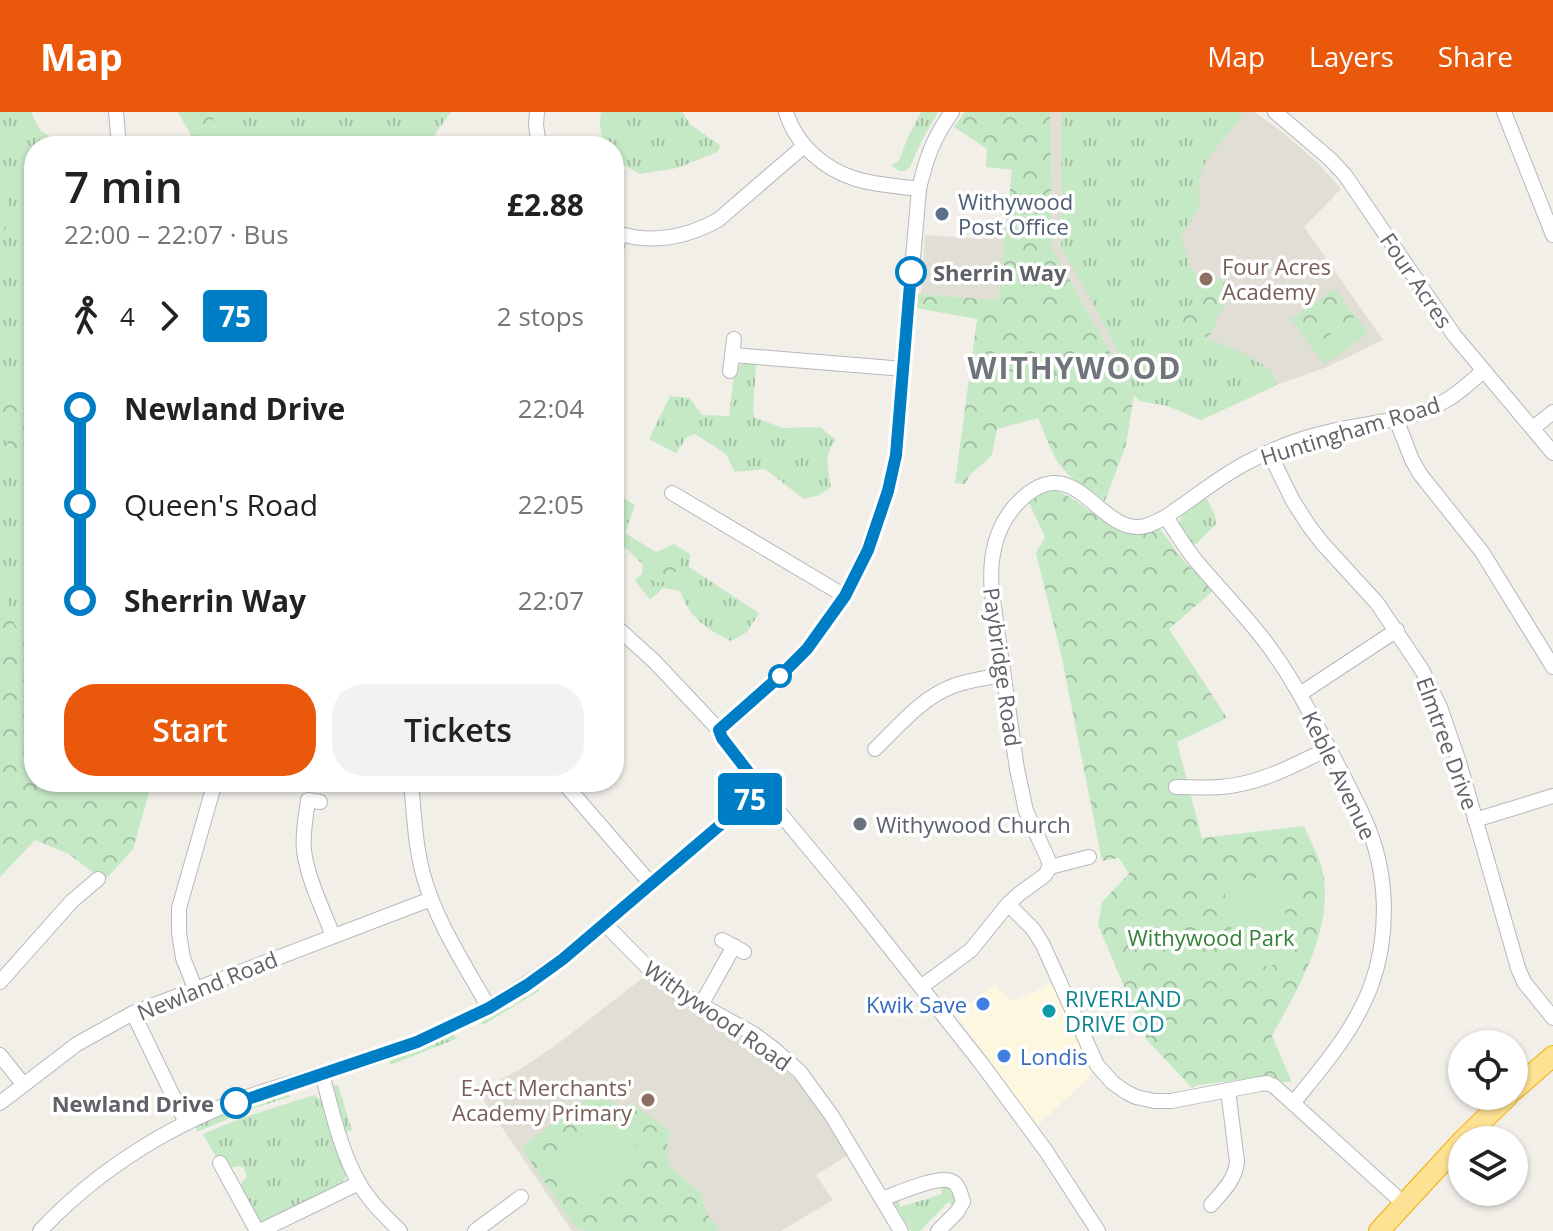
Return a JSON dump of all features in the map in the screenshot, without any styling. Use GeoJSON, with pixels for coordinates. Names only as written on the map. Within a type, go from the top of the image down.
{"type":"FeatureCollection","features":[{"type":"Feature","properties":{"kind":"highway"},"geometry":{"type":"LineString","coordinates":[[1528,1078],[1553,1056]]}},
{"type":"Feature","properties":{"kind":"highway"},"geometry":{"type":"LineString","coordinates":[[1477,1126],[1493,1110]]}},
{"type":"Feature","properties":{"kind":"highway"},"geometry":{"type":"LineString","coordinates":[[1379,1231],[1448,1155]]}},
{"type":"Feature","properties":{"kind":"street"},"geometry":{"type":"LineString","coordinates":[[116,112],[118,136]]}},
{"type":"Feature","properties":{"kind":"street"},"geometry":{"type":"LineString","coordinates":[[537,112],[538,136]]}},
{"type":"Feature","properties":{"kind":"street"},"geometry":{"type":"LineString","coordinates":[[786,112],[804,146],[823,163],[847,176],[869,182],[919,189]]}},
{"type":"Feature","properties":{"kind":"street"},"geometry":{"type":"LineString","coordinates":[[719,730],[807,649],[845,596],[868,550],[888,491],[896,455],[919,189],[925,159],[952,112]]}},
{"type":"Feature","properties":{"kind":"street","name":"Four Acres"},"geometry":{"type":"LineString","coordinates":[[1275,112],[1345,175],[1454,335],[1553,453]]}},
{"type":"Feature","properties":{"kind":"street"},"geometry":{"type":"LineString","coordinates":[[1504,112],[1553,235]]}},
{"type":"Feature","properties":{"kind":"street"},"geometry":{"type":"LineString","coordinates":[[624,234],[660,239],[703,228],[718,220],[804,146]]}},
{"type":"Feature","properties":{"kind":"street"},"geometry":{"type":"LineString","coordinates":[[730,371],[734,339]]}},
{"type":"Feature","properties":{"kind":"street"},"geometry":{"type":"LineString","coordinates":[[733,355],[904,369]]}},
{"type":"Feature","properties":{"kind":"street","name":"Huntingham Road"},"geometry":{"type":"LineString","coordinates":[[1047,484],[1069,486],[1133,527],[1148,525],[1166,517],[1226,474],[1269,452],[1328,432],[1427,410],[1459,393],[1483,371]]}},
{"type":"Feature","properties":{"kind":"street"},"geometry":{"type":"LineString","coordinates":[[1533,428],[1553,412]]}},
{"type":"Feature","properties":{"kind":"street"},"geometry":{"type":"LineString","coordinates":[[1396,419],[1420,474],[1482,552],[1553,667]]}},
{"type":"Feature","properties":{"kind":"street","name":"Elmtree Drive"},"geometry":{"type":"LineString","coordinates":[[1269,452],[1309,526],[1377,603],[1422,670],[1440,707],[1459,762],[1518,968],[1524,982],[1553,1018]]}},
{"type":"Feature","properties":{"kind":"street","name":"Paybridge Road"},"geometry":{"type":"LineString","coordinates":[[1047,484],[1033,489],[1004,519],[992,552],[991,583],[1017,769],[1026,811],[1050,867]]}},
{"type":"Feature","properties":{"kind":"street"},"geometry":{"type":"LineString","coordinates":[[672,493],[845,596]]}},
{"type":"Feature","properties":{"kind":"street","name":"Keble Avenue"},"geometry":{"type":"LineString","coordinates":[[1166,517],[1195,560],[1266,642],[1300,694],[1366,822],[1376,849],[1382,891],[1383,938],[1378,965],[1353,1025],[1294,1102]]}},
{"type":"Feature","properties":{"kind":"street"},"geometry":{"type":"LineString","coordinates":[[1300,694],[1397,630]]}},
{"type":"Feature","properties":{"kind":"street"},"geometry":{"type":"LineString","coordinates":[[624,634],[719,730],[760,789],[981,1063],[1046,1151],[1098,1231]]}},
{"type":"Feature","properties":{"kind":"street"},"geometry":{"type":"LineString","coordinates":[[875,749],[911,713],[939,693],[971,681],[1003,675]]}},
{"type":"Feature","properties":{"kind":"street"},"geometry":{"type":"LineString","coordinates":[[1176,787],[1224,786],[1264,777],[1329,748]]}},
{"type":"Feature","properties":{"kind":"street"},"geometry":{"type":"LineString","coordinates":[[40,1231],[113,1168],[186,1123],[256,1094],[417,1042],[489,1008],[527,985],[605,924],[760,789]]}},
{"type":"Feature","properties":{"kind":"street"},"geometry":{"type":"LineString","coordinates":[[195,988],[183,958],[179,908],[212,792]]}},
{"type":"Feature","properties":{"kind":"street"},"geometry":{"type":"LineString","coordinates":[[412,792],[416,844],[431,899],[489,1008]]}},
{"type":"Feature","properties":{"kind":"street"},"geometry":{"type":"LineString","coordinates":[[572,792],[651,884]]}},
{"type":"Feature","properties":{"kind":"street"},"geometry":{"type":"LineString","coordinates":[[1475,820],[1553,796]]}},
{"type":"Feature","properties":{"kind":"street"},"geometry":{"type":"LineString","coordinates":[[308,800],[304,850],[333,936]]}},
{"type":"Feature","properties":{"kind":"street"},"geometry":{"type":"LineString","coordinates":[[921,987],[971,950],[1008,904],[1045,875],[1050,867],[1089,857]]}},
{"type":"Feature","properties":{"kind":"street"},"geometry":{"type":"LineString","coordinates":[[0,982],[67,896],[98,879]]}},
{"type":"Feature","properties":{"kind":"street","name":"Newland Road"},"geometry":{"type":"LineString","coordinates":[[0,1103],[77,1044],[133,1013],[431,899]]}},
{"type":"Feature","properties":{"kind":"street"},"geometry":{"type":"LineString","coordinates":[[1008,904],[1033,929],[1043,945],[1097,1065],[1113,1083],[1136,1097],[1154,1101],[1171,1101],[1267,1083],[1294,1102],[1403,1203]]}},
{"type":"Feature","properties":{"kind":"street","name":"Withywood Road"},"geometry":{"type":"LineString","coordinates":[[605,924],[656,976],[677,992],[754,1034],[800,1072],[832,1116],[898,1230]]}},
{"type":"Feature","properties":{"kind":"street"},"geometry":{"type":"LineString","coordinates":[[701,1005],[733,946]]}},
{"type":"Feature","properties":{"kind":"street"},"geometry":{"type":"LineString","coordinates":[[133,1013],[186,1123]]}},
{"type":"Feature","properties":{"kind":"street"},"geometry":{"type":"LineString","coordinates":[[0,1055],[23,1084]]}},
{"type":"Feature","properties":{"kind":"street"},"geometry":{"type":"LineString","coordinates":[[322,1074],[342,1146],[359,1183],[378,1209],[400,1231]]}},
{"type":"Feature","properties":{"kind":"street"},"geometry":{"type":"LineString","coordinates":[[1211,1205],[1236,1172],[1228,1090]]}},
{"type":"Feature","properties":{"kind":"street"},"geometry":{"type":"LineString","coordinates":[[220,1163],[258,1231],[359,1183]]}},
{"type":"Feature","properties":{"kind":"street"},"geometry":{"type":"LineString","coordinates":[[882,1199],[941,1179],[953,1182],[963,1202],[938,1231]]}},
{"type":"Feature","properties":{"kind":"street"},"geometry":{"type":"LineString","coordinates":[[475,1231],[521,1197]]}},
{"type":"Feature","properties":{"kind":"shaded area","name":"Four Acres Academy"},"geometry":{"type":"Polygon","coordinates":[[[1050,112],[1254,112],[1318,163],[1341,189],[1304,227],[1383,340],[1201,420],[1168,406],[1140,401],[1052,248],[1050,112]]]}},
{"type":"Feature","properties":{"kind":"shaded area"},"geometry":{"type":"Polygon","coordinates":[[[986,223],[1006,226],[998,300],[921,294],[925,235],[983,239],[986,223]]]}},
{"type":"Feature","properties":{"kind":"shaded area","name":"E-Act Merchants' Academy Primary"},"geometry":{"type":"Polygon","coordinates":[[[644,977],[760,1048],[795,1079],[820,1108],[848,1155],[816,1175],[833,1200],[781,1231],[572,1231],[478,1092],[522,1068],[560,1042],[644,977]]]}},
{"type":"Feature","properties":{"kind":"shaded area"},"geometry":{"type":"Polygon","coordinates":[[[1052,983],[1093,1073],[1037,1126],[956,1014],[995,984],[1011,1002],[1052,983]]]}},
{"type":"Feature","properties":{"kind":"green space"},"geometry":{"type":"Polygon","coordinates":[[[0,112],[31,112],[40,130],[49,136],[24,136],[24,401],[0,379],[0,236],[10,222],[6,198],[0,195],[0,112]]]}},
{"type":"Feature","properties":{"kind":"green space"},"geometry":{"type":"Polygon","coordinates":[[[178,112],[209,112],[217,136],[191,136],[178,112]]]}},
{"type":"Feature","properties":{"kind":"green space"},"geometry":{"type":"Polygon","coordinates":[[[209,112],[451,112],[434,136],[217,136],[209,112]]]}},
{"type":"Feature","properties":{"kind":"green space"},"geometry":{"type":"Polygon","coordinates":[[[601,112],[682,112],[691,125],[721,146],[717,152],[677,168],[640,174],[624,165],[624,136],[602,136],[601,112]]]}},
{"type":"Feature","properties":{"kind":"green space"},"geometry":{"type":"Polygon","coordinates":[[[921,112],[938,112],[910,167],[899,171],[891,165],[899,161],[921,112]]]}},
{"type":"Feature","properties":{"kind":"green space"},"geometry":{"type":"Polygon","coordinates":[[[965,112],[1050,112],[1052,248],[1134,395],[1126,445],[1105,501],[1059,464],[1038,418],[997,429],[992,455],[970,475],[965,484],[955,483],[977,319],[916,308],[918,294],[998,300],[1012,170],[986,167],[987,149],[954,127],[965,112]]]}},
{"type":"Feature","properties":{"kind":"green space"},"geometry":{"type":"Polygon","coordinates":[[[1062,112],[1238,112],[1243,116],[1202,169],[1199,209],[1181,237],[1190,267],[1205,281],[1181,321],[1207,338],[1246,354],[1271,370],[1277,385],[1201,420],[1168,406],[1140,401],[1134,395],[1115,346],[1061,248],[1062,112]]]}},
{"type":"Feature","properties":{"kind":"green space"},"geometry":{"type":"Polygon","coordinates":[[[0,195],[6,198],[10,222],[0,236],[0,195]]]}},
{"type":"Feature","properties":{"kind":"green space"},"geometry":{"type":"Polygon","coordinates":[[[1210,273],[1235,289],[1207,338],[1181,321],[1210,273]]]}},
{"type":"Feature","properties":{"kind":"green space"},"geometry":{"type":"Polygon","coordinates":[[[1335,288],[1355,316],[1312,348],[1291,319],[1335,288]]]}},
{"type":"Feature","properties":{"kind":"green space"},"geometry":{"type":"Polygon","coordinates":[[[1355,316],[1368,333],[1325,365],[1312,348],[1355,316]]]}},
{"type":"Feature","properties":{"kind":"green space"},"geometry":{"type":"Polygon","coordinates":[[[743,363],[756,364],[755,418],[783,428],[820,427],[836,440],[828,456],[831,487],[820,495],[804,499],[765,469],[735,472],[726,454],[695,434],[687,437],[676,453],[649,439],[670,396],[690,398],[702,415],[729,416],[734,373],[743,363]]]}},
{"type":"Feature","properties":{"kind":"green space"},"geometry":{"type":"Polygon","coordinates":[[[0,379],[24,401],[24,459],[0,435],[0,379]]]}},
{"type":"Feature","properties":{"kind":"green space"},"geometry":{"type":"Polygon","coordinates":[[[0,435],[24,459],[24,630],[15,625],[0,589],[0,435]]]}},
{"type":"Feature","properties":{"kind":"green space","name":"Withywood Park"},"geometry":{"type":"Polygon","coordinates":[[[1054,490],[1115,528],[1135,533],[1160,529],[1183,560],[1213,591],[1169,629],[1227,718],[1177,742],[1202,838],[1304,826],[1323,872],[1325,899],[1317,940],[1302,980],[1272,1036],[1292,1082],[1282,1082],[1269,1076],[1192,1088],[1147,1040],[1098,925],[1102,902],[1129,874],[1119,858],[1102,861],[1062,658],[1036,553],[1045,537],[1029,503],[1041,494],[1054,490]]]}},
{"type":"Feature","properties":{"kind":"green space"},"geometry":{"type":"Polygon","coordinates":[[[1206,497],[1216,524],[1193,547],[1179,524],[1186,511],[1206,497]]]}},
{"type":"Feature","properties":{"kind":"green space"},"geometry":{"type":"Polygon","coordinates":[[[624,498],[635,505],[625,533],[656,552],[674,544],[690,554],[689,567],[759,613],[747,632],[731,641],[700,622],[680,591],[663,588],[650,600],[635,580],[642,574],[643,565],[624,549],[624,498]]]}},
{"type":"Feature","properties":{"kind":"green space"},"geometry":{"type":"Polygon","coordinates":[[[665,553],[679,555],[680,566],[666,580],[653,581],[649,577],[650,568],[665,553]]]}},
{"type":"Feature","properties":{"kind":"green space"},"geometry":{"type":"Polygon","coordinates":[[[0,589],[15,625],[24,630],[24,792],[149,792],[133,849],[104,881],[69,854],[35,840],[0,877],[0,589]]]}},
{"type":"Feature","properties":{"kind":"green space"},"geometry":{"type":"Polygon","coordinates":[[[1278,874],[1294,961],[1239,971],[1223,884],[1278,874]]]}},
{"type":"Feature","properties":{"kind":"green space"},"geometry":{"type":"Polygon","coordinates":[[[539,991],[483,1025],[480,1019],[503,1006],[509,1008],[522,996],[527,997],[539,991]]]}},
{"type":"Feature","properties":{"kind":"green space"},"geometry":{"type":"Polygon","coordinates":[[[449,1034],[456,1039],[390,1065],[389,1059],[449,1034]]]}},
{"type":"Feature","properties":{"kind":"green space"},"geometry":{"type":"Polygon","coordinates":[[[338,1085],[352,1130],[343,1133],[329,1088],[338,1085]]]}},
{"type":"Feature","properties":{"kind":"green space"},"geometry":{"type":"Polygon","coordinates":[[[286,1087],[290,1097],[251,1109],[197,1132],[195,1126],[286,1087]]]}},
{"type":"Feature","properties":{"kind":"green space"},"geometry":{"type":"Polygon","coordinates":[[[598,1091],[624,1111],[632,1103],[671,1132],[667,1146],[669,1165],[701,1194],[707,1214],[719,1231],[587,1231],[576,1228],[521,1147],[598,1091]]]}},
{"type":"Feature","properties":{"kind":"green space"},"geometry":{"type":"Polygon","coordinates":[[[314,1095],[323,1101],[347,1175],[342,1183],[275,1219],[259,1224],[240,1187],[247,1177],[244,1168],[229,1168],[222,1155],[216,1157],[203,1134],[314,1095]]]}},
{"type":"Feature","properties":{"kind":"green space"},"geometry":{"type":"Polygon","coordinates":[[[612,1118],[640,1152],[585,1196],[558,1162],[612,1118]]]}},
{"type":"Feature","properties":{"kind":"green space"},"geometry":{"type":"Polygon","coordinates":[[[943,1184],[954,1194],[955,1208],[948,1202],[920,1231],[911,1231],[893,1202],[897,1198],[900,1207],[942,1194],[940,1185],[943,1184]]]}},
{"type":"Feature","properties":{"kind":"bus line","name":"75"},"geometry":{"type":"LineString","coordinates":[[236,1103],[417,1042],[489,1008],[563,959],[760,789],[719,730],[807,649],[845,596],[868,550],[888,491],[896,455],[911,272]]}},
{"type":"Feature","properties":{"kind":"place","name":"Withywood Post Office"},"geometry":{"type":"Point","coordinates":[942,214]}},
{"type":"Feature","properties":{"kind":"place","name":"Sherrin Way"},"geometry":{"type":"Point","coordinates":[911,272]}},
{"type":"Feature","properties":{"kind":"place","name":"Four Acres Academy"},"geometry":{"type":"Point","coordinates":[1206,279]}},
{"type":"Feature","properties":{"kind":"place","name":"Withywood Church"},"geometry":{"type":"Point","coordinates":[860,824]}},
{"type":"Feature","properties":{"kind":"place","name":"Kwik Save"},"geometry":{"type":"Point","coordinates":[983,1004]}},
{"type":"Feature","properties":{"kind":"place","name":"RIVERLAND DRIVE OD"},"geometry":{"type":"Point","coordinates":[1049,1011]}},
{"type":"Feature","properties":{"kind":"place","name":"Londis"},"geometry":{"type":"Point","coordinates":[1004,1056]}},
{"type":"Feature","properties":{"kind":"place","name":"E-Act Merchants' Academy Primary"},"geometry":{"type":"Point","coordinates":[648,1100]}},
{"type":"Feature","properties":{"kind":"place","name":"Newland Drive"},"geometry":{"type":"Point","coordinates":[236,1103]}},
{"type":"Feature","properties":{"kind":"district","name":"WITHYWOOD"},"geometry":{"type":"Point","coordinates":[1075,367]}}]}
